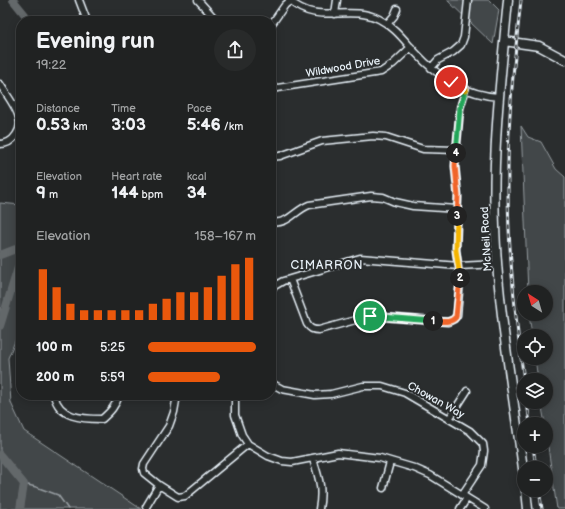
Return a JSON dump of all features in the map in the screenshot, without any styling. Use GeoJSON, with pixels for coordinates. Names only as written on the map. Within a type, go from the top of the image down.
{"type":"FeatureCollection","features":[{"type":"Feature","properties":{"kind":"main road","name":"McNeil Road"},"geometry":{"type":"LineString","coordinates":[[508,0],[499,97],[494,188],[498,264],[522,461]]}},
{"type":"Feature","properties":{"kind":"main road"},"geometry":{"type":"LineString","coordinates":[[504,43],[552,53],[565,60]]}},
{"type":"Feature","properties":{"kind":"main road"},"geometry":{"type":"LineString","coordinates":[[527,497],[528,509]]}},
{"type":"Feature","properties":{"kind":"street"},"geometry":{"type":"LineString","coordinates":[[79,0],[85,16]]}},
{"type":"Feature","properties":{"kind":"street"},"geometry":{"type":"LineString","coordinates":[[198,0],[212,16]]}},
{"type":"Feature","properties":{"kind":"street"},"geometry":{"type":"LineString","coordinates":[[336,14],[337,0]]}},
{"type":"Feature","properties":{"kind":"street"},"geometry":{"type":"LineString","coordinates":[[431,68],[438,60],[453,52],[461,45],[464,36],[468,0]]}},
{"type":"Feature","properties":{"kind":"street"},"geometry":{"type":"LineString","coordinates":[[276,18],[289,1],[307,11],[323,14],[364,14],[387,24],[398,32],[431,68],[445,80],[482,95],[499,97]]}},
{"type":"Feature","properties":{"kind":"street"},"geometry":{"type":"LineString","coordinates":[[387,24],[394,16],[397,9]]}},
{"type":"Feature","properties":{"kind":"street","name":"Wildwood Drive"},"geometry":{"type":"LineString","coordinates":[[276,88],[381,72],[393,64],[411,47]]}},
{"type":"Feature","properties":{"kind":"street"},"geometry":{"type":"LineString","coordinates":[[0,84],[16,110]]}},
{"type":"Feature","properties":{"kind":"street"},"geometry":{"type":"LineString","coordinates":[[290,279],[307,324],[311,329],[315,330],[370,316],[448,322],[454,319],[457,314],[460,280],[456,250],[458,196],[455,166],[460,104],[466,89]]}},
{"type":"Feature","properties":{"kind":"street"},"geometry":{"type":"LineString","coordinates":[[0,144],[10,142],[16,134]]}},
{"type":"Feature","properties":{"kind":"street"},"geometry":{"type":"LineString","coordinates":[[276,156],[322,141],[373,136],[386,137],[423,148],[456,150]]}},
{"type":"Feature","properties":{"kind":"street"},"geometry":{"type":"LineString","coordinates":[[276,222],[284,222],[297,211],[309,205],[363,196],[383,198],[413,206],[457,209]]}},
{"type":"Feature","properties":{"kind":"street"},"geometry":{"type":"LineString","coordinates":[[276,286],[290,279],[360,258],[459,266],[498,264]]}},
{"type":"Feature","properties":{"kind":"street","name":"Chowan Way"},"geometry":{"type":"LineString","coordinates":[[276,386],[282,389],[315,396],[331,394],[363,386],[382,386],[405,392],[474,434],[483,444],[484,451],[482,465],[464,497]]}},
{"type":"Feature","properties":{"kind":"street"},"geometry":{"type":"LineString","coordinates":[[449,419],[467,391]]}},
{"type":"Feature","properties":{"kind":"street"},"geometry":{"type":"LineString","coordinates":[[55,400],[63,411],[73,417],[102,419],[110,413],[117,400]]}},
{"type":"Feature","properties":{"kind":"street"},"geometry":{"type":"LineString","coordinates":[[176,400],[172,421],[144,464],[143,469],[144,473],[174,495],[178,497],[185,496],[248,444]]}},
{"type":"Feature","properties":{"kind":"street"},"geometry":{"type":"LineString","coordinates":[[235,400],[234,408],[242,435],[248,444],[268,456],[282,461],[292,462],[331,454],[345,453],[374,457],[430,474],[485,509]]}},
{"type":"Feature","properties":{"kind":"street"},"geometry":{"type":"LineString","coordinates":[[312,459],[322,492],[319,509]]}},
{"type":"Feature","properties":{"kind":"street"},"geometry":{"type":"LineString","coordinates":[[383,488],[390,462]]}},
{"type":"Feature","properties":{"kind":"street"},"geometry":{"type":"LineString","coordinates":[[146,506],[159,485]]}},
{"type":"Feature","properties":{"kind":"street"},"geometry":{"type":"LineString","coordinates":[[460,509],[464,497]]}},
{"type":"Feature","properties":{"kind":"shaded area"},"geometry":{"type":"Polygon","coordinates":[[[447,0],[489,0],[499,10],[493,44],[447,0]]]}},
{"type":"Feature","properties":{"kind":"shaded area"},"geometry":{"type":"Polygon","coordinates":[[[521,126],[528,137],[541,142],[556,169],[565,177],[565,509],[557,509],[553,481],[553,461],[550,461],[549,453],[553,453],[553,417],[544,417],[542,409],[553,409],[553,373],[537,373],[536,365],[553,365],[553,329],[531,329],[530,321],[553,321],[553,285],[528,285],[521,126]]]}},
{"type":"Feature","properties":{"kind":"shaded area"},"geometry":{"type":"Polygon","coordinates":[[[0,203],[16,205],[16,339],[8,358],[11,403],[24,431],[141,509],[0,509],[0,203]]]}},
{"type":"Feature","properties":{"kind":"waterway"},"geometry":{"type":"LineString","coordinates":[[13,0],[26,16]]}},
{"type":"Feature","properties":{"kind":"waterway"},"geometry":{"type":"LineString","coordinates":[[0,255],[16,249]]}},
{"type":"Feature","properties":{"kind":"waterway"},"geometry":{"type":"LineString","coordinates":[[0,326],[16,274]]}},
{"type":"Feature","properties":{"kind":"waterway"},"geometry":{"type":"LineString","coordinates":[[0,455],[24,484],[20,509]]}},
{"type":"Feature","properties":{"kind":"waterway"},"geometry":{"type":"LineString","coordinates":[[24,484],[58,495],[68,509]]}},
{"type":"Feature","properties":{"kind":"railway"},"geometry":{"type":"LineString","coordinates":[[521,0],[510,117],[508,187],[509,236],[523,373]]}},
{"type":"Feature","properties":{"kind":"railway"},"geometry":{"type":"LineString","coordinates":[[528,409],[529,417]]}},
{"type":"Feature","properties":{"kind":"railway"},"geometry":{"type":"LineString","coordinates":[[534,453],[535,461]]}},
{"type":"Feature","properties":{"kind":"railway"},"geometry":{"type":"LineString","coordinates":[[540,497],[542,509]]}},
{"type":"Feature","properties":{"kind":"district","name":"CIMARRON"},"geometry":{"type":"Point","coordinates":[327,265]}},
{"type":"Feature","properties":{"kind":"route"},"geometry":{"type":"LineString","coordinates":[[370,316],[377,315],[448,322],[456,317],[460,273],[456,250],[458,196],[455,166],[460,104],[466,89],[451,82]]}}]}
